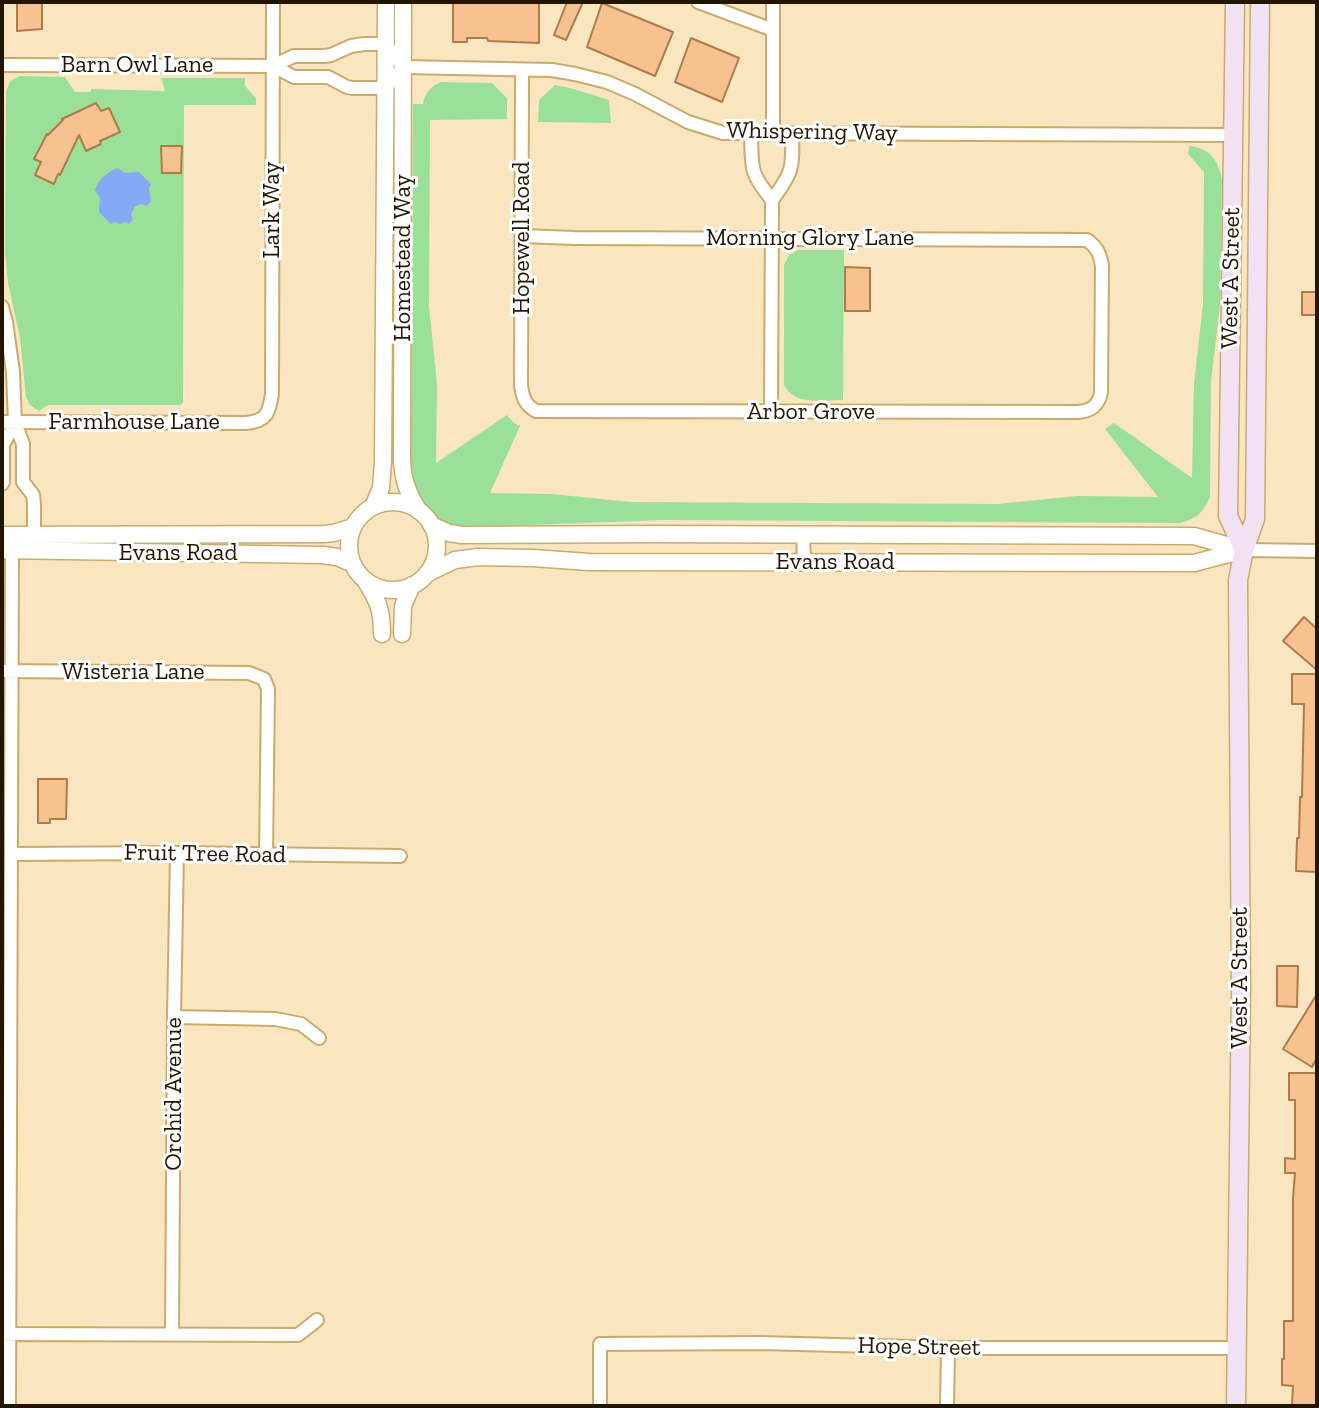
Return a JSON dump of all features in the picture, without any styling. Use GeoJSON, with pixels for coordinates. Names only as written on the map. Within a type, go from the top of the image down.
{"type":"FeatureCollection","features":[{"type":"Feature","properties":{"kind":"main road","name":"West A Street"},"geometry":{"type":"LineString","coordinates":[[1235,2],[1228,516],[1244,550]]}},
{"type":"Feature","properties":{"kind":"main road","name":"West A Street"},"geometry":{"type":"LineString","coordinates":[[1236,1406],[1241,988],[1238,580],[1244,550],[1255,519],[1260,2]]}},
{"type":"Feature","properties":{"kind":"street","name":"Lark Way"},"geometry":{"type":"LineString","coordinates":[[265,417],[272,394],[273,2]]}},
{"type":"Feature","properties":{"kind":"street","name":"Homestead Way"},"geometry":{"type":"LineString","coordinates":[[373,507],[381,488],[383,462],[386,2]]}},
{"type":"Feature","properties":{"kind":"street","name":"Homestead Way"},"geometry":{"type":"LineString","coordinates":[[403,2],[402,460],[405,486],[418,511]]}},
{"type":"Feature","properties":{"kind":"street"},"geometry":{"type":"LineString","coordinates":[[698,2],[773,30]]}},
{"type":"Feature","properties":{"kind":"street"},"geometry":{"type":"LineString","coordinates":[[773,2],[773,133]]}},
{"type":"Feature","properties":{"kind":"street","name":"Barn Owl Lane"},"geometry":{"type":"LineString","coordinates":[[2,65],[273,66],[295,56],[324,56],[351,46],[386,44]]}},
{"type":"Feature","properties":{"kind":"street"},"geometry":{"type":"LineString","coordinates":[[386,44],[403,67],[386,89]]}},
{"type":"Feature","properties":{"kind":"street"},"geometry":{"type":"LineString","coordinates":[[333,54],[333,78]]}},
{"type":"Feature","properties":{"kind":"street","name":"Barn Owl Lane"},"geometry":{"type":"LineString","coordinates":[[273,66],[295,77],[333,78],[352,89],[386,89]]}},
{"type":"Feature","properties":{"kind":"street","name":"Whispering Way"},"geometry":{"type":"LineString","coordinates":[[403,67],[552,70],[575,74],[635,94],[677,117],[707,129],[723,132],[1233,135]]}},
{"type":"Feature","properties":{"kind":"street","name":"Hopewell Road"},"geometry":{"type":"LineString","coordinates":[[522,70],[521,386],[527,405]]}},
{"type":"Feature","properties":{"kind":"street"},"geometry":{"type":"LineString","coordinates":[[751,133],[752,169],[772,200],[771,412]]}},
{"type":"Feature","properties":{"kind":"street"},"geometry":{"type":"LineString","coordinates":[[772,200],[792,169],[792,134]]}},
{"type":"Feature","properties":{"kind":"street","name":"Morning Glory Lane"},"geometry":{"type":"LineString","coordinates":[[522,236],[1087,240],[1100,255],[1102,266],[1101,393],[1095,405]]}},
{"type":"Feature","properties":{"kind":"street"},"geometry":{"type":"LineString","coordinates":[[2,307],[13,372],[3,445],[2,483],[23,482]]}},
{"type":"Feature","properties":{"kind":"street","name":"Arbor Grove"},"geometry":{"type":"LineString","coordinates":[[527,405],[536,411],[771,412],[1086,412],[1095,405]]}},
{"type":"Feature","properties":{"kind":"street","name":"Farmhouse Lane"},"geometry":{"type":"LineString","coordinates":[[8,422],[246,423],[265,417]]}},
{"type":"Feature","properties":{"kind":"street"},"geometry":{"type":"LineString","coordinates":[[8,422],[23,444],[23,482],[33,495],[34,535],[5,548],[11,853],[5,1334],[9,1406]]}},
{"type":"Feature","properties":{"kind":"street"},"geometry":{"type":"LineString","coordinates":[[365,580],[374,586],[403,589],[428,573],[436,555],[435,535],[431,525],[418,511],[410,506],[392,502],[373,507],[358,519],[353,527],[349,546],[353,564],[374,595],[381,612],[382,634]]}},
{"type":"Feature","properties":{"kind":"street","name":"Evans Road"},"geometry":{"type":"LineString","coordinates":[[431,525],[462,535],[1194,536],[1244,550],[1317,551]]}},
{"type":"Feature","properties":{"kind":"street","name":"Evans Road"},"geometry":{"type":"LineString","coordinates":[[2,535],[324,534],[353,527]]}},
{"type":"Feature","properties":{"kind":"street"},"geometry":{"type":"LineString","coordinates":[[803,534],[804,561]]}},
{"type":"Feature","properties":{"kind":"street","name":"Evans Road"},"geometry":{"type":"LineString","coordinates":[[5,548],[323,555],[353,564]]}},
{"type":"Feature","properties":{"kind":"street","name":"Evans Road"},"geometry":{"type":"LineString","coordinates":[[428,573],[455,560],[478,557],[589,562],[1194,563],[1244,550]]}},
{"type":"Feature","properties":{"kind":"street"},"geometry":{"type":"LineString","coordinates":[[402,634],[403,606],[412,585]]}},
{"type":"Feature","properties":{"kind":"street","name":"Wisteria Lane"},"geometry":{"type":"LineString","coordinates":[[7,671],[249,673],[264,679],[268,689],[266,855]]}},
{"type":"Feature","properties":{"kind":"street","name":"Fruit Tree Road"},"geometry":{"type":"LineString","coordinates":[[11,853],[400,856]]}},
{"type":"Feature","properties":{"kind":"street","name":"Orchid Avenue"},"geometry":{"type":"LineString","coordinates":[[172,1335],[177,853]]}},
{"type":"Feature","properties":{"kind":"street"},"geometry":{"type":"LineString","coordinates":[[174,1017],[275,1019],[301,1024],[320,1038]]}},
{"type":"Feature","properties":{"kind":"street"},"geometry":{"type":"LineString","coordinates":[[5,1334],[298,1335],[317,1320]]}},
{"type":"Feature","properties":{"kind":"street","name":"Hope Street"},"geometry":{"type":"LineString","coordinates":[[600,1406],[600,1344],[1237,1348]]}},
{"type":"Feature","properties":{"kind":"street"},"geometry":{"type":"LineString","coordinates":[[947,1406],[948,1348]]}},
{"type":"Feature","properties":{"kind":"green space"},"geometry":{"type":"Polygon","coordinates":[[[20,76],[65,77],[75,92],[91,92],[91,89],[165,91],[161,78],[245,78],[245,86],[256,98],[256,105],[184,105],[181,405],[48,405],[39,411],[30,405],[26,397],[20,338],[8,283],[5,252],[6,92],[10,81],[20,76]]]}},
{"type":"Feature","properties":{"kind":"green space"},"geometry":{"type":"Polygon","coordinates":[[[441,82],[492,83],[507,98],[507,119],[430,120],[429,306],[437,385],[436,463],[507,415],[520,426],[490,493],[552,494],[630,502],[998,504],[1077,496],[1158,497],[1105,429],[1114,423],[1192,478],[1194,384],[1203,304],[1204,172],[1188,154],[1189,146],[1202,149],[1212,156],[1222,179],[1220,306],[1211,381],[1210,497],[1207,503],[1199,514],[1181,523],[665,520],[473,527],[444,522],[426,507],[419,497],[411,457],[413,104],[423,104],[429,90],[441,82]]]}},
{"type":"Feature","properties":{"kind":"green space"},"geometry":{"type":"Polygon","coordinates":[[[555,85],[609,100],[611,123],[538,122],[539,100],[555,85]]]}},
{"type":"Feature","properties":{"kind":"green space"},"geometry":{"type":"Polygon","coordinates":[[[798,250],[844,250],[843,400],[802,399],[789,392],[784,385],[784,265],[789,255],[798,250]]]}},
{"type":"Feature","properties":{"kind":"water"},"geometry":{"type":"Polygon","coordinates":[[[117,168],[125,173],[139,172],[151,184],[151,202],[146,206],[135,206],[131,214],[133,220],[129,224],[111,224],[99,212],[100,198],[95,190],[103,177],[117,168]]]}},
{"type":"Feature","properties":{"kind":"building"},"geometry":{"type":"Polygon","coordinates":[[[17,2],[42,2],[42,29],[17,31],[17,2]]]}},
{"type":"Feature","properties":{"kind":"building"},"geometry":{"type":"Polygon","coordinates":[[[453,2],[539,2],[539,43],[488,41],[487,38],[467,38],[467,42],[453,42],[453,2]]]}},
{"type":"Feature","properties":{"kind":"building"},"geometry":{"type":"Polygon","coordinates":[[[567,2],[583,2],[566,40],[554,35],[567,2]]]}},
{"type":"Feature","properties":{"kind":"building"},"geometry":{"type":"Polygon","coordinates":[[[602,3],[673,32],[655,76],[587,47],[602,3]]]}},
{"type":"Feature","properties":{"kind":"building"},"geometry":{"type":"Polygon","coordinates":[[[691,38],[739,58],[722,102],[675,82],[691,38]]]}},
{"type":"Feature","properties":{"kind":"building"},"geometry":{"type":"Polygon","coordinates":[[[96,103],[101,111],[109,108],[120,132],[86,151],[79,135],[54,184],[35,175],[41,162],[34,159],[47,134],[62,119],[96,103]]]}},
{"type":"Feature","properties":{"kind":"building"},"geometry":{"type":"Polygon","coordinates":[[[161,146],[182,146],[181,173],[162,173],[161,146]]]}},
{"type":"Feature","properties":{"kind":"building"},"geometry":{"type":"Polygon","coordinates":[[[845,267],[870,268],[870,311],[845,311],[845,267]]]}},
{"type":"Feature","properties":{"kind":"building"},"geometry":{"type":"Polygon","coordinates":[[[1302,292],[1317,292],[1317,315],[1302,315],[1302,292]]]}},
{"type":"Feature","properties":{"kind":"building"},"geometry":{"type":"Polygon","coordinates":[[[1304,617],[1317,629],[1317,670],[1283,641],[1304,617]]]}},
{"type":"Feature","properties":{"kind":"building"},"geometry":{"type":"Polygon","coordinates":[[[1292,674],[1317,674],[1317,872],[1296,871],[1302,797],[1304,704],[1292,704],[1292,674]]]}},
{"type":"Feature","properties":{"kind":"building"},"geometry":{"type":"Polygon","coordinates":[[[38,779],[67,779],[66,819],[50,819],[50,823],[38,823],[38,779]]]}},
{"type":"Feature","properties":{"kind":"building"},"geometry":{"type":"Polygon","coordinates":[[[1277,966],[1298,966],[1297,1007],[1277,1006],[1277,966]]]}},
{"type":"Feature","properties":{"kind":"building"},"geometry":{"type":"Polygon","coordinates":[[[1317,994],[1317,1058],[1312,1067],[1283,1049],[1317,994]]]}},
{"type":"Feature","properties":{"kind":"building"},"geometry":{"type":"Polygon","coordinates":[[[1289,1073],[1317,1073],[1317,1406],[1292,1406],[1293,1386],[1282,1385],[1284,1321],[1293,1321],[1295,1173],[1285,1173],[1285,1158],[1295,1159],[1295,1100],[1289,1100],[1289,1073]]]}}]}
